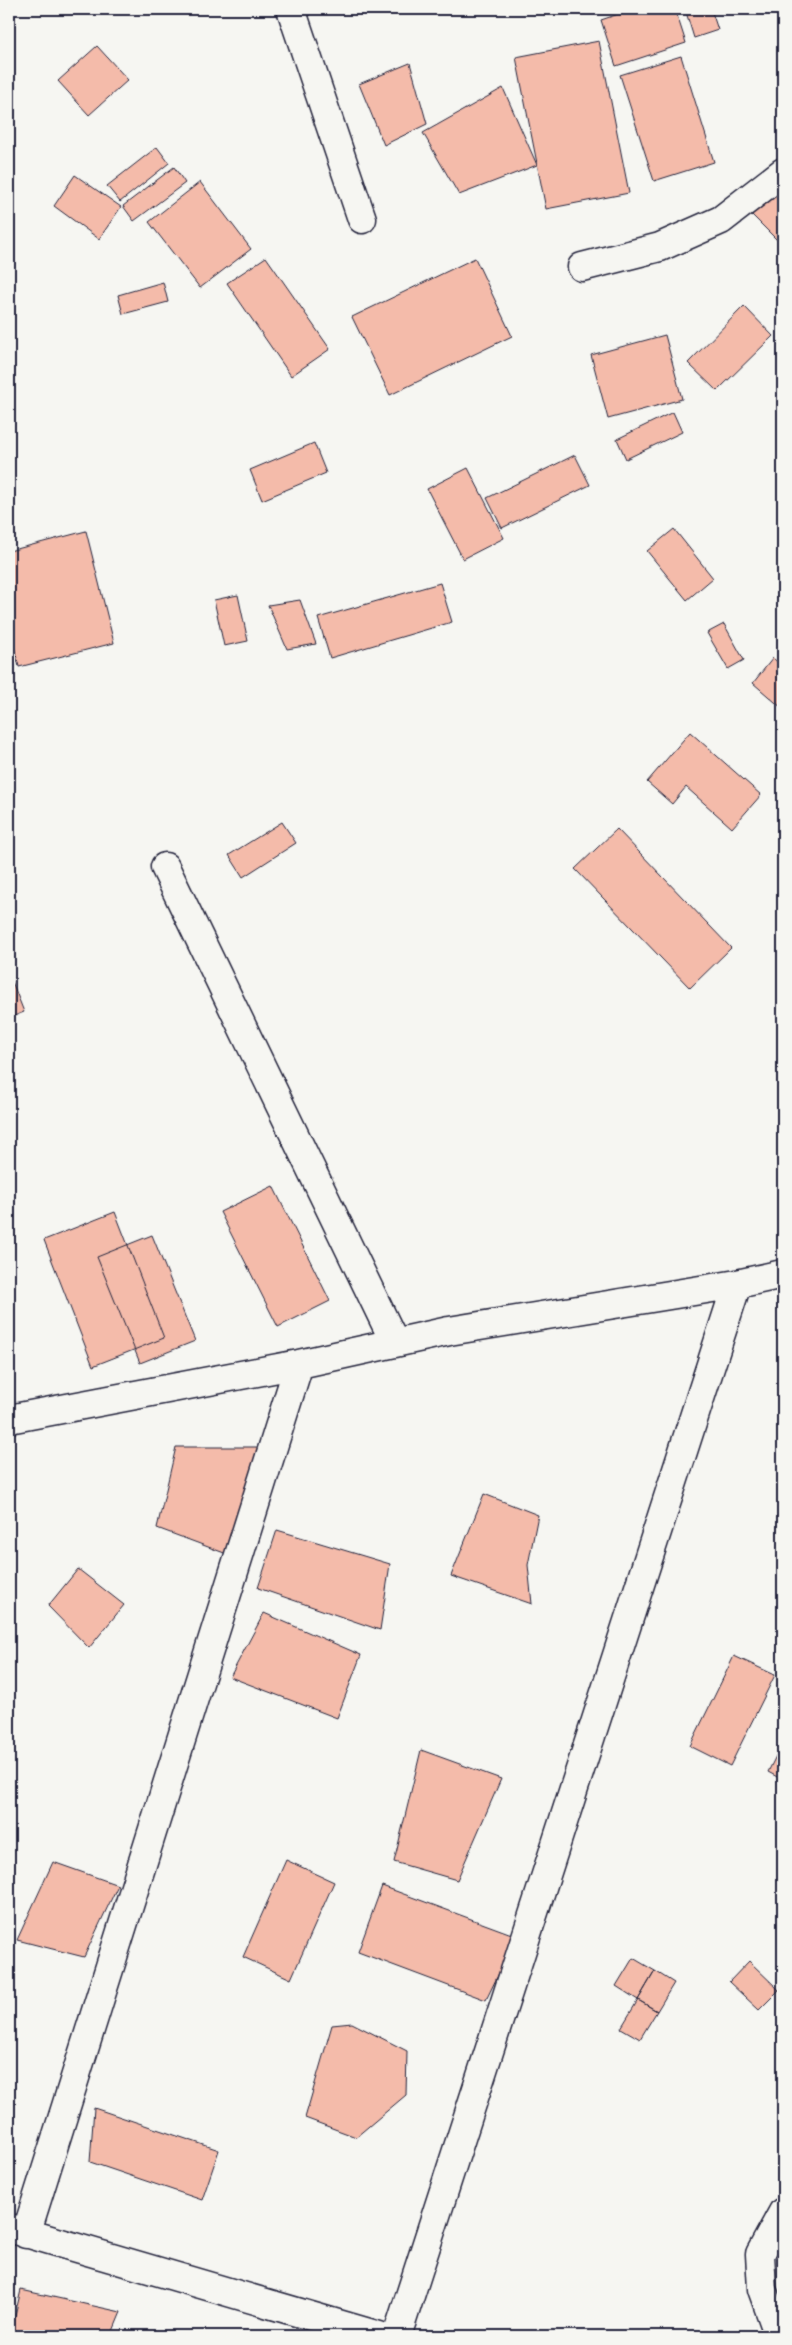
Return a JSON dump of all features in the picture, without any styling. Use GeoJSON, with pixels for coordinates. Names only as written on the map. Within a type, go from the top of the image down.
{"type":"FeatureCollection","features":[{"type":"Feature","properties":{"kind":"street"},"geometry":{"type":"LineString","coordinates":[[291,9],[362,219]]}},
{"type":"Feature","properties":{"kind":"street"},"geometry":{"type":"LineString","coordinates":[[582,266],[660,247],[721,220],[783,172]]}},
{"type":"Feature","properties":{"kind":"street"},"geometry":{"type":"LineString","coordinates":[[165,867],[395,1343]]}},
{"type":"Feature","properties":{"kind":"street"},"geometry":{"type":"LineString","coordinates":[[9,1419],[299,1364],[449,1331],[737,1284],[783,1274]]}},
{"type":"Feature","properties":{"kind":"street"},"geometry":{"type":"LineString","coordinates":[[397,2336],[737,1284]]}},
{"type":"Feature","properties":{"kind":"street"},"geometry":{"type":"LineString","coordinates":[[299,1364],[18,2231],[379,2336]]}},
{"type":"Feature","properties":{"kind":"street"},"geometry":{"type":"LineString","coordinates":[[783,2212],[760,2254],[762,2289],[775,2325],[783,2333]]}},
{"type":"Feature","properties":{"kind":"building"},"geometry":{"type":"Polygon","coordinates":[[[633,9],[675,9],[686,43],[616,66],[601,20],[633,9]]]}},
{"type":"Feature","properties":{"kind":"building"},"geometry":{"type":"Polygon","coordinates":[[[698,9],[711,9],[718,30],[694,38],[686,12],[698,9]]]}},
{"type":"Feature","properties":{"kind":"building"},"geometry":{"type":"Polygon","coordinates":[[[599,41],[629,193],[546,209],[516,57],[599,41]]]}},
{"type":"Feature","properties":{"kind":"building"},"geometry":{"type":"Polygon","coordinates":[[[97,46],[128,80],[89,115],[58,81],[97,46]]]}},
{"type":"Feature","properties":{"kind":"building"},"geometry":{"type":"Polygon","coordinates":[[[681,56],[714,162],[654,181],[620,75],[681,56]]]}},
{"type":"Feature","properties":{"kind":"building"},"geometry":{"type":"Polygon","coordinates":[[[410,63],[427,124],[384,145],[359,84],[410,63]]]}},
{"type":"Feature","properties":{"kind":"building"},"geometry":{"type":"Polygon","coordinates":[[[503,88],[537,165],[459,195],[423,133],[503,88]]]}},
{"type":"Feature","properties":{"kind":"building"},"geometry":{"type":"Polygon","coordinates":[[[157,147],[169,163],[120,202],[107,186],[157,147]]]}},
{"type":"Feature","properties":{"kind":"building"},"geometry":{"type":"Polygon","coordinates":[[[174,167],[185,183],[134,221],[123,206],[174,167]]]}},
{"type":"Feature","properties":{"kind":"building"},"geometry":{"type":"Polygon","coordinates":[[[75,175],[121,207],[99,239],[54,206],[75,175]]]}},
{"type":"Feature","properties":{"kind":"building"},"geometry":{"type":"Polygon","coordinates":[[[783,181],[783,246],[751,214],[783,181]]]}},
{"type":"Feature","properties":{"kind":"building"},"geometry":{"type":"Polygon","coordinates":[[[200,182],[251,249],[200,288],[149,222],[200,182]]]}},
{"type":"Feature","properties":{"kind":"building"},"geometry":{"type":"Polygon","coordinates":[[[266,257],[330,349],[291,376],[227,283],[266,257]]]}},
{"type":"Feature","properties":{"kind":"building"},"geometry":{"type":"Polygon","coordinates":[[[475,258],[512,336],[390,395],[352,317],[475,258]]]}},
{"type":"Feature","properties":{"kind":"building"},"geometry":{"type":"Polygon","coordinates":[[[163,282],[168,302],[123,314],[118,295],[163,282]]]}},
{"type":"Feature","properties":{"kind":"building"},"geometry":{"type":"Polygon","coordinates":[[[744,306],[773,336],[717,391],[688,363],[744,306]]]}},
{"type":"Feature","properties":{"kind":"building"},"geometry":{"type":"Polygon","coordinates":[[[665,335],[682,399],[608,419],[591,355],[665,335]]]}},
{"type":"Feature","properties":{"kind":"building"},"geometry":{"type":"Polygon","coordinates":[[[673,412],[682,432],[626,459],[617,439],[673,412]]]}},
{"type":"Feature","properties":{"kind":"building"},"geometry":{"type":"Polygon","coordinates":[[[314,443],[326,473],[262,500],[250,470],[314,443]]]}},
{"type":"Feature","properties":{"kind":"building"},"geometry":{"type":"Polygon","coordinates":[[[575,455],[590,485],[502,528],[487,498],[575,455]]]}},
{"type":"Feature","properties":{"kind":"building"},"geometry":{"type":"Polygon","coordinates":[[[468,468],[504,538],[463,559],[427,489],[468,468]]]}},
{"type":"Feature","properties":{"kind":"building"},"geometry":{"type":"Polygon","coordinates":[[[674,529],[713,578],[687,600],[647,551],[674,529]]]}},
{"type":"Feature","properties":{"kind":"building"},"geometry":{"type":"Polygon","coordinates":[[[86,531],[114,643],[19,667],[9,625],[9,551],[86,531]]]}},
{"type":"Feature","properties":{"kind":"building"},"geometry":{"type":"Polygon","coordinates":[[[440,583],[452,622],[330,658],[318,618],[440,583]]]}},
{"type":"Feature","properties":{"kind":"building"},"geometry":{"type":"Polygon","coordinates":[[[238,595],[248,641],[224,646],[214,600],[238,595]]]}},
{"type":"Feature","properties":{"kind":"building"},"geometry":{"type":"Polygon","coordinates":[[[300,600],[316,644],[287,649],[268,605],[300,600]]]}},
{"type":"Feature","properties":{"kind":"building"},"geometry":{"type":"Polygon","coordinates":[[[724,624],[744,660],[728,669],[707,633],[724,624]]]}},
{"type":"Feature","properties":{"kind":"building"},"geometry":{"type":"Polygon","coordinates":[[[773,658],[783,667],[783,709],[753,683],[773,658]]]}},
{"type":"Feature","properties":{"kind":"building"},"geometry":{"type":"Polygon","coordinates":[[[690,732],[761,795],[732,828],[686,787],[672,804],[647,782],[690,732]]]}},
{"type":"Feature","properties":{"kind":"building"},"geometry":{"type":"Polygon","coordinates":[[[282,822],[296,843],[243,877],[229,855],[282,822]]]}},
{"type":"Feature","properties":{"kind":"building"},"geometry":{"type":"Polygon","coordinates":[[[617,829],[731,948],[690,988],[575,869],[617,829]]]}},
{"type":"Feature","properties":{"kind":"building"},"geometry":{"type":"Polygon","coordinates":[[[9,974],[24,1012],[9,1018],[9,974]]]}},
{"type":"Feature","properties":{"kind":"building"},"geometry":{"type":"Polygon","coordinates":[[[273,1186],[330,1301],[278,1327],[220,1212],[273,1186]]]}},
{"type":"Feature","properties":{"kind":"building"},"geometry":{"type":"Polygon","coordinates":[[[115,1212],[164,1338],[93,1366],[44,1240],[115,1212]]]}},
{"type":"Feature","properties":{"kind":"building"},"geometry":{"type":"Polygon","coordinates":[[[152,1235],[195,1341],[140,1363],[97,1257],[152,1235]]]}},
{"type":"Feature","properties":{"kind":"building"},"geometry":{"type":"Polygon","coordinates":[[[176,1447],[260,1447],[227,1554],[157,1528],[176,1447]]]}},
{"type":"Feature","properties":{"kind":"building"},"geometry":{"type":"Polygon","coordinates":[[[484,1494],[538,1515],[528,1565],[532,1604],[451,1576],[484,1494]]]}},
{"type":"Feature","properties":{"kind":"building"},"geometry":{"type":"Polygon","coordinates":[[[277,1530],[390,1564],[380,1630],[258,1588],[277,1530]]]}},
{"type":"Feature","properties":{"kind":"building"},"geometry":{"type":"Polygon","coordinates":[[[78,1569],[124,1605],[89,1648],[48,1606],[78,1569]]]}},
{"type":"Feature","properties":{"kind":"building"},"geometry":{"type":"Polygon","coordinates":[[[264,1613],[361,1655],[337,1718],[230,1677],[264,1613]]]}},
{"type":"Feature","properties":{"kind":"building"},"geometry":{"type":"Polygon","coordinates":[[[734,1656],[775,1675],[730,1766],[690,1746],[734,1656]]]}},
{"type":"Feature","properties":{"kind":"building"},"geometry":{"type":"Polygon","coordinates":[[[783,1742],[783,1780],[768,1772],[783,1742]]]}},
{"type":"Feature","properties":{"kind":"building"},"geometry":{"type":"Polygon","coordinates":[[[421,1750],[501,1779],[457,1880],[394,1862],[421,1750]]]}},
{"type":"Feature","properties":{"kind":"building"},"geometry":{"type":"Polygon","coordinates":[[[286,1860],[334,1882],[291,1979],[243,1957],[286,1860]]]}},
{"type":"Feature","properties":{"kind":"building"},"geometry":{"type":"Polygon","coordinates":[[[53,1862],[118,1885],[84,1957],[17,1940],[53,1862]]]}},
{"type":"Feature","properties":{"kind":"building"},"geometry":{"type":"Polygon","coordinates":[[[382,1886],[517,1936],[486,2000],[358,1952],[382,1886]]]}},
{"type":"Feature","properties":{"kind":"building"},"geometry":{"type":"Polygon","coordinates":[[[633,1958],[655,1971],[638,2000],[616,1986],[633,1958]]]}},
{"type":"Feature","properties":{"kind":"building"},"geometry":{"type":"Polygon","coordinates":[[[749,1961],[779,1990],[759,2010],[729,1982],[749,1961]]]}},
{"type":"Feature","properties":{"kind":"building"},"geometry":{"type":"Polygon","coordinates":[[[655,1971],[674,1983],[657,2011],[638,2000],[655,1971]]]}},
{"type":"Feature","properties":{"kind":"building"},"geometry":{"type":"Polygon","coordinates":[[[638,2000],[657,2011],[640,2039],[621,2028],[638,2000]]]}},
{"type":"Feature","properties":{"kind":"building"},"geometry":{"type":"Polygon","coordinates":[[[352,2023],[407,2051],[406,2095],[356,2137],[305,2118],[332,2025],[352,2023]]]}},
{"type":"Feature","properties":{"kind":"building"},"geometry":{"type":"Polygon","coordinates":[[[94,2108],[219,2150],[202,2200],[90,2162],[94,2108]]]}},
{"type":"Feature","properties":{"kind":"building"},"geometry":{"type":"Polygon","coordinates":[[[21,2290],[121,2312],[111,2336],[10,2336],[21,2290]]]}}]}
